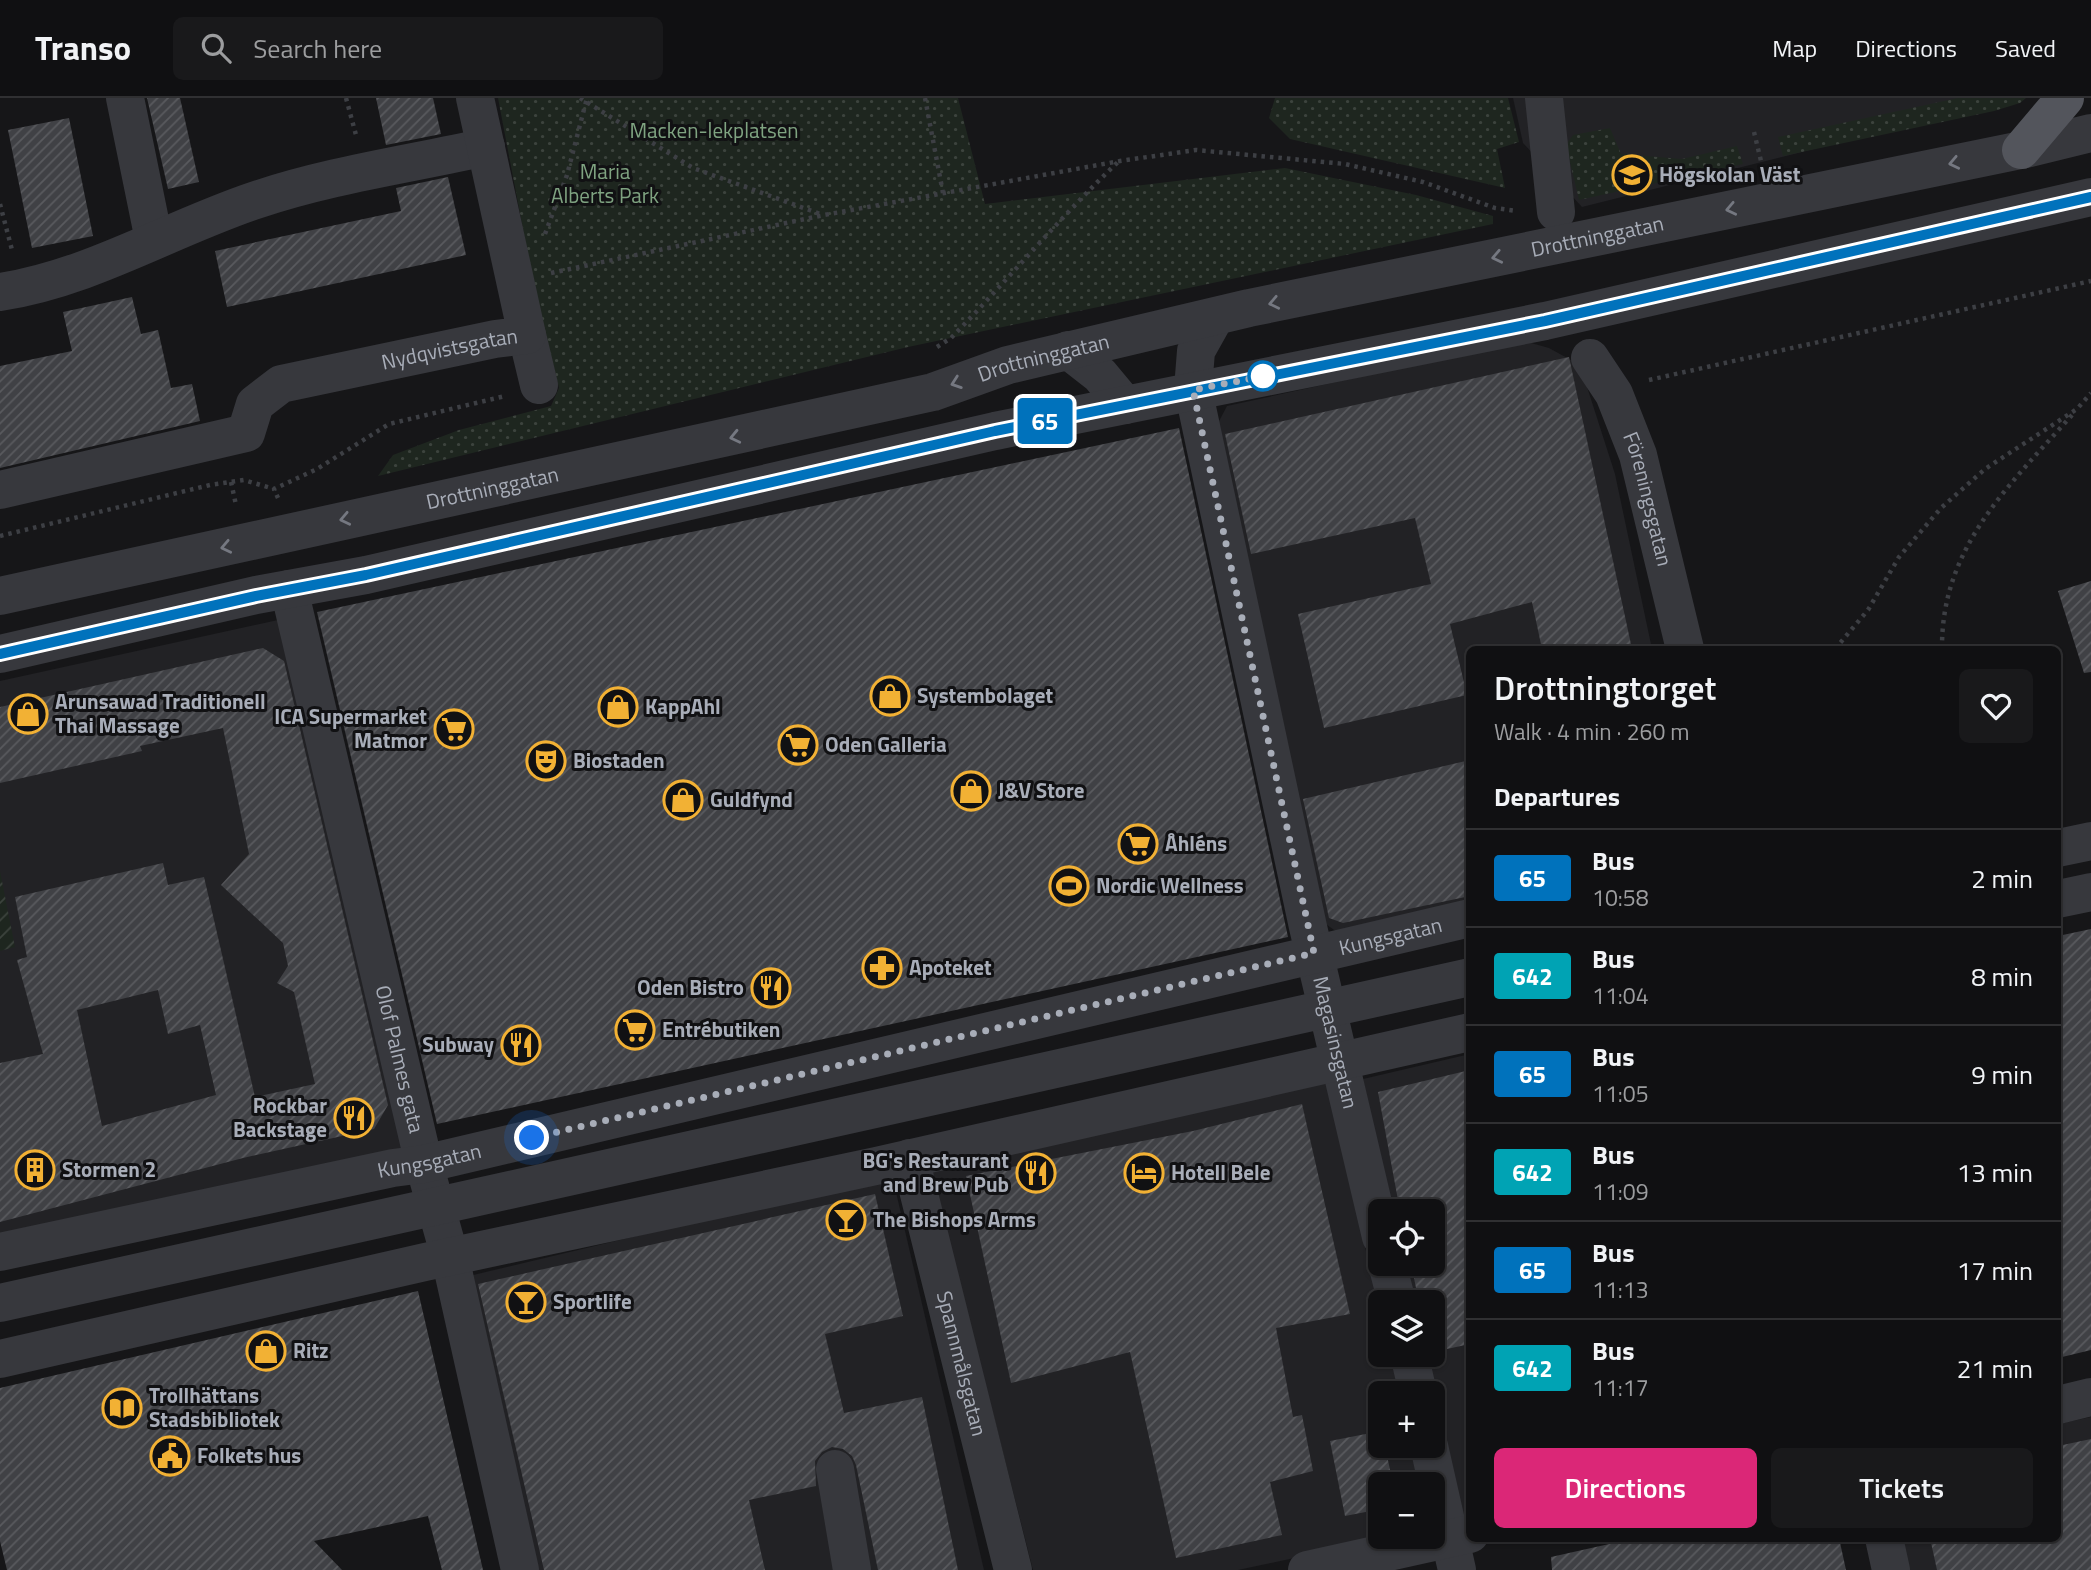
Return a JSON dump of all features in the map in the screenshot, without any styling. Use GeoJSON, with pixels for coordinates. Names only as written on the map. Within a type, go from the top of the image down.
{"type":"FeatureCollection","features":[{"type":"Feature","properties":{"kind":"main road"},"geometry":{"type":"LineString","coordinates":[[2021,150],[2065,98]]}},
{"type":"Feature","properties":{"kind":"street"},"geometry":{"type":"LineString","coordinates":[[125,98],[154,240]]}},
{"type":"Feature","properties":{"kind":"street","name":"Nydqvistsgatan"},"geometry":{"type":"LineString","coordinates":[[0,490],[246,433],[255,404],[281,384],[495,339],[527,335],[475,98]]}},
{"type":"Feature","properties":{"kind":"street"},"geometry":{"type":"LineString","coordinates":[[1544,98],[1556,212]]}},
{"type":"Feature","properties":{"kind":"street","name":"Drottninggatan"},"geometry":{"type":"LineString","coordinates":[[0,596],[933,392],[1008,365],[1215,317],[2021,150],[2091,132]]}},
{"type":"Feature","properties":{"kind":"street"},"geometry":{"type":"LineString","coordinates":[[11,290],[103,264],[154,240],[257,199],[486,147]]}},
{"type":"Feature","properties":{"kind":"street"},"geometry":{"type":"LineString","coordinates":[[0,654],[289,589],[366,575],[995,431],[1545,321],[2091,197]]}},
{"type":"Feature","properties":{"kind":"street","name":"Magasinsgatan"},"geometry":{"type":"LineString","coordinates":[[1215,317],[1196,351],[1193,390],[1311,940],[1372,1199]]}},
{"type":"Feature","properties":{"kind":"street"},"geometry":{"type":"LineString","coordinates":[[527,335],[539,385]]}},
{"type":"Feature","properties":{"kind":"street"},"geometry":{"type":"LineString","coordinates":[[1068,350],[1100,375],[1125,405]]}},
{"type":"Feature","properties":{"kind":"street","name":"Föreningsgatan"},"geometry":{"type":"LineString","coordinates":[[1590,358],[1614,394],[1638,455],[1684,646]]}},
{"type":"Feature","properties":{"kind":"street"},"geometry":{"type":"LineString","coordinates":[[366,575],[385,539],[430,501]]}},
{"type":"Feature","properties":{"kind":"street","name":"Olof Palmes gata"},"geometry":{"type":"LineString","coordinates":[[289,589],[424,1164],[450,1257],[520,1570]]}},
{"type":"Feature","properties":{"kind":"street"},"geometry":{"type":"LineString","coordinates":[[2061,847],[2091,841]]}},
{"type":"Feature","properties":{"kind":"street"},"geometry":{"type":"LineString","coordinates":[[2061,898],[2091,891]]}},
{"type":"Feature","properties":{"kind":"street","name":"Kungsgatan"},"geometry":{"type":"LineString","coordinates":[[0,1252],[424,1164],[1311,940],[1466,919]]}},
{"type":"Feature","properties":{"kind":"street"},"geometry":{"type":"LineString","coordinates":[[0,1303],[1466,978]]}},
{"type":"Feature","properties":{"kind":"street"},"geometry":{"type":"LineString","coordinates":[[0,1359],[1466,1033]]}},
{"type":"Feature","properties":{"kind":"street","name":"Spannmålsgatan"},"geometry":{"type":"LineString","coordinates":[[910,1158],[1013,1570]]}},
{"type":"Feature","properties":{"kind":"street"},"geometry":{"type":"LineString","coordinates":[[2061,1404],[2091,1397]]}},
{"type":"Feature","properties":{"kind":"street"},"geometry":{"type":"LineString","coordinates":[[1307,1570],[1459,1547],[1433,1458]]}},
{"type":"Feature","properties":{"kind":"street"},"geometry":{"type":"LineString","coordinates":[[835,1469],[852,1570]]}},
{"type":"Feature","properties":{"kind":"street"},"geometry":{"type":"LineString","coordinates":[[1885,1542],[1891,1570]]}},
{"type":"Feature","properties":{"kind":"path"},"geometry":{"type":"LineString","coordinates":[[580,98],[693,168],[824,215]]}},
{"type":"Feature","properties":{"kind":"path"},"geometry":{"type":"LineString","coordinates":[[925,98],[943,193]]}},
{"type":"Feature","properties":{"kind":"path"},"geometry":{"type":"LineString","coordinates":[[567,175],[587,101]]}},
{"type":"Feature","properties":{"kind":"path"},"geometry":{"type":"LineString","coordinates":[[1754,132],[1762,167]]}},
{"type":"Feature","properties":{"kind":"path"},"geometry":{"type":"LineString","coordinates":[[544,275],[824,215],[1120,160],[1196,150],[1345,164],[1423,182],[1495,208],[1556,212]]}},
{"type":"Feature","properties":{"kind":"path"},"geometry":{"type":"LineString","coordinates":[[932,350],[951,338],[1024,263],[1076,202],[1120,160]]}},
{"type":"Feature","properties":{"kind":"path"},"geometry":{"type":"LineString","coordinates":[[0,204],[11,290]]}},
{"type":"Feature","properties":{"kind":"path"},"geometry":{"type":"LineString","coordinates":[[1590,358],[1637,380],[1661,379],[2091,281]]}},
{"type":"Feature","properties":{"kind":"path"},"geometry":{"type":"LineString","coordinates":[[0,536],[210,485],[244,480],[274,489],[317,469],[389,424],[495,399],[539,385]]}},
{"type":"Feature","properties":{"kind":"path"},"geometry":{"type":"LineString","coordinates":[[1942,646],[1949,592],[1962,554],[1986,512],[2091,393]]}},
{"type":"Feature","properties":{"kind":"path"},"geometry":{"type":"LineString","coordinates":[[1838,646],[1868,610],[1899,557],[1941,508],[1985,468],[2077,409]]}},
{"type":"Feature","properties":{"kind":"path"},"geometry":{"type":"LineString","coordinates":[[274,489],[292,532]]}},
{"type":"Feature","properties":{"kind":"shaded area","name":"Högskolan Väst"},"geometry":{"type":"Polygon","coordinates":[[[1513,98],[2017,98],[1582,207],[1523,143],[1513,98]]]}},
{"type":"Feature","properties":{"kind":"shaded area"},"geometry":{"type":"Polygon","coordinates":[[[1524,341],[1549,348],[1580,365],[1615,474],[1651,646],[1466,646],[1466,905],[1337,932],[1323,922],[1217,425],[1227,406],[1524,341]]]}},
{"type":"Feature","properties":{"kind":"shaded area"},"geometry":{"type":"Polygon","coordinates":[[[278,620],[403,1152],[0,1236],[0,681],[278,620]]]}},
{"type":"Feature","properties":{"kind":"shaded area"},"geometry":{"type":"Polygon","coordinates":[[[1466,1055],[1466,1523],[1459,1525],[1445,1458],[1445,1381],[1429,1381],[1426,1367],[1445,1367],[1445,1290],[1408,1290],[1406,1276],[1445,1276],[1445,1199],[1389,1199],[1363,1079],[1466,1055]]]}},
{"type":"Feature","properties":{"kind":"shaded area"},"geometry":{"type":"Polygon","coordinates":[[[1325,1078],[1368,1259],[1368,1276],[1372,1276],[1375,1290],[1368,1290],[1368,1367],[1393,1367],[1396,1381],[1368,1381],[1368,1458],[1415,1458],[1418,1472],[1368,1472],[1368,1542],[1238,1570],[1033,1570],[931,1170],[1325,1078]]]}},
{"type":"Feature","properties":{"kind":"shaded area"},"geometry":{"type":"Polygon","coordinates":[[[892,1175],[984,1570],[539,1570],[469,1276],[892,1175]]]}},
{"type":"Feature","properties":{"kind":"shaded area"},"geometry":{"type":"Polygon","coordinates":[[[2091,1417],[2091,1570],[1907,1570],[1900,1542],[2061,1542],[2061,1423],[2091,1417]]]}},
{"type":"Feature","properties":{"kind":"green space"},"geometry":{"type":"Polygon","coordinates":[[[498,98],[958,98],[985,204],[1285,168],[1416,195],[1493,216],[1493,224],[908,347],[378,476],[393,455],[459,430],[551,406],[559,388],[534,287],[498,98]]]}},
{"type":"Feature","properties":{"kind":"green space"},"geometry":{"type":"Polygon","coordinates":[[[1275,98],[1508,98],[1519,142],[1497,149],[1505,188],[1290,139],[1269,118],[1275,98]]]}},
{"type":"Feature","properties":{"kind":"green space"},"geometry":{"type":"Polygon","coordinates":[[[1958,98],[2026,98],[2020,103],[1994,111],[1783,156],[1778,137],[1958,98]]]}},
{"type":"Feature","properties":{"kind":"green space"},"geometry":{"type":"Polygon","coordinates":[[[1610,128],[1621,154],[1682,159],[1737,146],[1743,164],[1579,200],[1566,145],[1573,135],[1610,128]]]}},
{"type":"Feature","properties":{"kind":"green space"},"geometry":{"type":"Polygon","coordinates":[[[0,871],[15,947],[0,951],[0,871]]]}},
{"type":"Feature","properties":{"kind":"building"},"geometry":{"type":"Polygon","coordinates":[[[147,98],[180,98],[199,182],[168,189],[147,98]]]}},
{"type":"Feature","properties":{"kind":"building"},"geometry":{"type":"Polygon","coordinates":[[[376,98],[433,98],[441,134],[386,145],[376,98]]]}},
{"type":"Feature","properties":{"kind":"building"},"geometry":{"type":"Polygon","coordinates":[[[69,118],[93,236],[32,248],[8,130],[69,118]]]}},
{"type":"Feature","properties":{"kind":"building"},"geometry":{"type":"Polygon","coordinates":[[[448,177],[466,255],[227,307],[215,251],[401,211],[396,188],[448,177]]]}},
{"type":"Feature","properties":{"kind":"building"},"geometry":{"type":"Polygon","coordinates":[[[132,297],[141,334],[158,330],[171,388],[192,384],[200,421],[0,468],[0,366],[72,351],[63,312],[132,297]]]}},
{"type":"Feature","properties":{"kind":"building"},"geometry":{"type":"Polygon","coordinates":[[[1569,357],[1631,646],[1541,646],[1532,602],[1450,624],[1466,695],[1324,728],[1298,614],[1431,584],[1415,518],[1251,554],[1225,434],[1569,357]]]}},
{"type":"Feature","properties":{"kind":"building","name":"Oden Galleria"},"geometry":{"type":"Polygon","coordinates":[[[1179,428],[1288,937],[437,1124],[317,612],[1179,428]]]}},
{"type":"Feature","properties":{"kind":"building"},"geometry":{"type":"Polygon","coordinates":[[[2091,581],[2091,672],[2084,673],[2058,591],[2091,581]]]}},
{"type":"Feature","properties":{"kind":"building"},"geometry":{"type":"Polygon","coordinates":[[[263,648],[284,661],[388,1105],[374,1129],[243,1158],[0,1222],[0,1063],[43,1054],[17,960],[27,957],[15,897],[163,863],[168,885],[204,877],[255,1097],[315,1084],[294,992],[277,983],[288,966],[283,943],[221,885],[249,854],[223,728],[140,746],[142,751],[0,783],[0,707],[263,648]],[[158,990],[77,1010],[102,1126],[216,1095],[200,1025],[168,1034],[158,990]]]}},
{"type":"Feature","properties":{"kind":"building"},"geometry":{"type":"Polygon","coordinates":[[[1466,761],[1466,897],[1343,923],[1329,918],[1303,799],[1466,761]]]}},
{"type":"Feature","properties":{"kind":"building"},"geometry":{"type":"Polygon","coordinates":[[[2091,929],[2091,1350],[2061,1357],[2061,935],[2091,929]]]}},
{"type":"Feature","properties":{"kind":"building"},"geometry":{"type":"Polygon","coordinates":[[[1466,1071],[1466,1345],[1445,1349],[1445,1290],[1416,1290],[1414,1276],[1445,1276],[1445,1199],[1398,1199],[1378,1092],[1466,1071]]]}},
{"type":"Feature","properties":{"kind":"building"},"geometry":{"type":"Polygon","coordinates":[[[1302,1104],[1350,1314],[1276,1328],[1293,1417],[1302,1415],[1313,1471],[1270,1482],[1282,1535],[1176,1558],[1130,1352],[1011,1383],[966,1176],[1193,1131],[1302,1104]]]}},
{"type":"Feature","properties":{"kind":"building"},"geometry":{"type":"Polygon","coordinates":[[[875,1194],[903,1316],[825,1334],[844,1413],[922,1397],[958,1570],[878,1570],[856,1465],[852,1456],[843,1449],[832,1447],[822,1452],[815,1461],[816,1486],[749,1500],[765,1570],[544,1570],[478,1284],[875,1194]]]}},
{"type":"Feature","properties":{"kind":"building","name":"Folkets hus"},"geometry":{"type":"Polygon","coordinates":[[[418,1291],[483,1570],[442,1570],[428,1516],[314,1541],[342,1570],[7,1570],[0,1541],[0,1388],[418,1291]]]}},
{"type":"Feature","properties":{"kind":"building"},"geometry":{"type":"Polygon","coordinates":[[[1368,1434],[1368,1458],[1388,1458],[1390,1472],[1368,1472],[1368,1512],[1345,1516],[1330,1441],[1368,1434]]]}},
{"type":"Feature","properties":{"kind":"building"},"geometry":{"type":"Polygon","coordinates":[[[2091,1439],[2091,1570],[1937,1570],[1931,1542],[2061,1542],[2061,1445],[2091,1439]]]}},
{"type":"Feature","properties":{"kind":"building"},"geometry":{"type":"Polygon","coordinates":[[[1618,1542],[1840,1542],[1846,1570],[1552,1570],[1551,1557],[1618,1542]]]}},
{"type":"Feature","properties":{"kind":"bus line","name":"65"},"geometry":{"type":"LineString","coordinates":[[0,654],[256,596],[366,575],[995,431],[1545,321],[2091,197]]}},
{"type":"Feature","properties":{"kind":"place","name":"Högskolan Väst"},"geometry":{"type":"Point","coordinates":[1632,175]}},
{"type":"Feature","properties":{"kind":"place","name":"Systembolaget"},"geometry":{"type":"Point","coordinates":[890,696]}},
{"type":"Feature","properties":{"kind":"place","name":"KappAhl"},"geometry":{"type":"Point","coordinates":[618,707]}},
{"type":"Feature","properties":{"kind":"place","name":"Arunsawad Traditionell Thai Massage"},"geometry":{"type":"Point","coordinates":[28,714]}},
{"type":"Feature","properties":{"kind":"place","name":"ICA Supermarket Matmor"},"geometry":{"type":"Point","coordinates":[454,729]}},
{"type":"Feature","properties":{"kind":"place","name":"Oden Galleria"},"geometry":{"type":"Point","coordinates":[798,745]}},
{"type":"Feature","properties":{"kind":"place","name":"Biostaden"},"geometry":{"type":"Point","coordinates":[546,761]}},
{"type":"Feature","properties":{"kind":"place","name":"J&V Store"},"geometry":{"type":"Point","coordinates":[971,791]}},
{"type":"Feature","properties":{"kind":"place","name":"Guldfynd"},"geometry":{"type":"Point","coordinates":[683,800]}},
{"type":"Feature","properties":{"kind":"place","name":"Åhléns"},"geometry":{"type":"Point","coordinates":[1138,844]}},
{"type":"Feature","properties":{"kind":"place","name":"Nordic Wellness"},"geometry":{"type":"Point","coordinates":[1069,886]}},
{"type":"Feature","properties":{"kind":"place","name":"Apoteket"},"geometry":{"type":"Point","coordinates":[882,968]}},
{"type":"Feature","properties":{"kind":"place","name":"Oden Bistro"},"geometry":{"type":"Point","coordinates":[771,988]}},
{"type":"Feature","properties":{"kind":"place","name":"Entrébutiken"},"geometry":{"type":"Point","coordinates":[635,1030]}},
{"type":"Feature","properties":{"kind":"place","name":"Subway"},"geometry":{"type":"Point","coordinates":[521,1045]}},
{"type":"Feature","properties":{"kind":"place","name":"Rockbar Backstage"},"geometry":{"type":"Point","coordinates":[354,1118]}},
{"type":"Feature","properties":{"kind":"place","name":"Stormen 2"},"geometry":{"type":"Point","coordinates":[35,1170]}},
{"type":"Feature","properties":{"kind":"place","name":"BG's Restaurant and Brew Pub"},"geometry":{"type":"Point","coordinates":[1036,1173]}},
{"type":"Feature","properties":{"kind":"place","name":"Hotell Bele"},"geometry":{"type":"Point","coordinates":[1144,1173]}},
{"type":"Feature","properties":{"kind":"place","name":"The Bishops Arms"},"geometry":{"type":"Point","coordinates":[846,1220]}},
{"type":"Feature","properties":{"kind":"place","name":"Sportlife"},"geometry":{"type":"Point","coordinates":[526,1302]}},
{"type":"Feature","properties":{"kind":"place","name":"Ritz"},"geometry":{"type":"Point","coordinates":[266,1351]}},
{"type":"Feature","properties":{"kind":"place","name":"Trollhättans Stadsbibliotek"},"geometry":{"type":"Point","coordinates":[122,1408]}},
{"type":"Feature","properties":{"kind":"place","name":"Folkets hus"},"geometry":{"type":"Point","coordinates":[170,1456]}},
{"type":"Feature","properties":{"kind":"route"},"geometry":{"type":"LineString","coordinates":[[532,1138],[1314,953],[1193,390],[1274,374],[1263,376]]}},
{"type":"Feature","properties":{"kind":"park label","name":"Macken-lekplatsen"},"geometry":{"type":"Point","coordinates":[714,131]}},
{"type":"Feature","properties":{"kind":"park label","name":"Maria Alberts Park"},"geometry":{"type":"Point","coordinates":[605,184]}}]}
